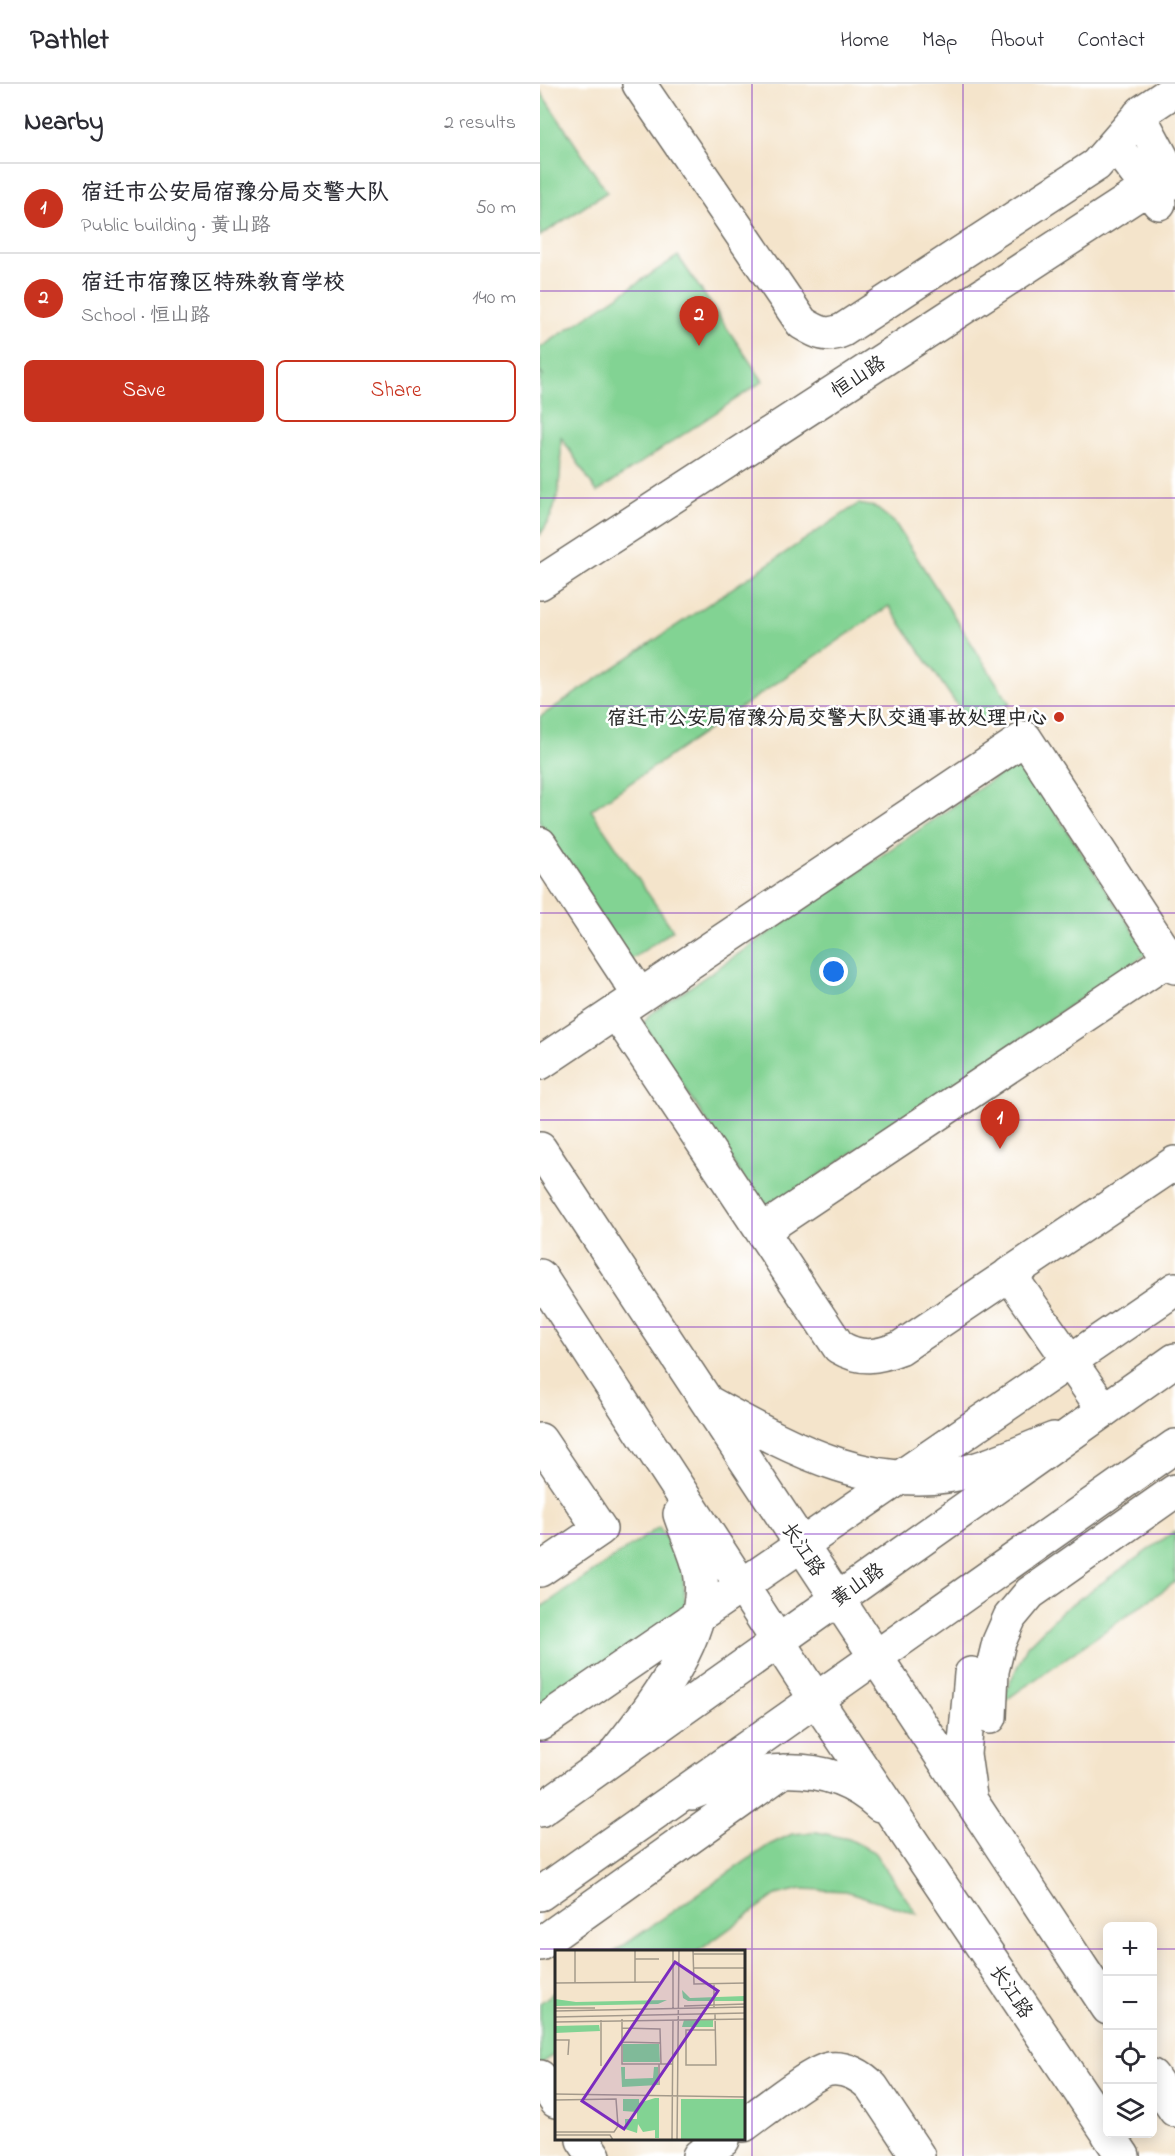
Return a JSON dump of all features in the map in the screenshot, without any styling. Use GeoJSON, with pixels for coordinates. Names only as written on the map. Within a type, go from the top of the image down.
{"type":"FeatureCollection","features":[{"type":"Feature","properties":{"kind":"street"},"geometry":{"type":"LineString","coordinates":[[639,84],[802,323],[820,334],[834,334],[843,330],[1096,165],[1139,115],[1175,90]]}},
{"type":"Feature","properties":{"kind":"street"},"geometry":{"type":"LineString","coordinates":[[1139,115],[1167,185]]}},
{"type":"Feature","properties":{"kind":"street"},"geometry":{"type":"LineString","coordinates":[[1115,145],[1167,185]]}},
{"type":"Feature","properties":{"kind":"street","name":"恒山路"},"geometry":{"type":"LineString","coordinates":[[540,583],[1167,185]]}},
{"type":"Feature","properties":{"kind":"street","name":"恒山路"},"geometry":{"type":"LineString","coordinates":[[540,606],[1167,185]]}},
{"type":"Feature","properties":{"kind":"street"},"geometry":{"type":"LineString","coordinates":[[540,1063],[1025,738],[1172,963],[762,1231]]}},
{"type":"Feature","properties":{"kind":"street"},"geometry":{"type":"LineString","coordinates":[[540,844],[628,1004],[762,1231],[839,1347],[854,1355],[869,1358],[900,1348],[1175,1163]]}},
{"type":"Feature","properties":{"kind":"street","name":"长江路"},"geometry":{"type":"LineString","coordinates":[[540,1149],[1103,2002]]}},
{"type":"Feature","properties":{"kind":"street"},"geometry":{"type":"LineString","coordinates":[[1009,1274],[1104,1410]]}},
{"type":"Feature","properties":{"kind":"street","name":"长江路"},"geometry":{"type":"LineString","coordinates":[[540,1276],[815,1698],[1103,2126]]}},
{"type":"Feature","properties":{"kind":"street"},"geometry":{"type":"LineString","coordinates":[[540,1724],[1175,1289]]}},
{"type":"Feature","properties":{"kind":"street","name":"黄山路"},"geometry":{"type":"LineString","coordinates":[[540,1810],[836,1598],[1175,1360]]}},
{"type":"Feature","properties":{"kind":"street"},"geometry":{"type":"LineString","coordinates":[[706,1401],[781,1443],[824,1461],[898,1479],[934,1477],[976,1469],[1075,1430]]}},
{"type":"Feature","properties":{"kind":"street"},"geometry":{"type":"LineString","coordinates":[[540,1440],[600,1529],[540,1570]]}},
{"type":"Feature","properties":{"kind":"street"},"geometry":{"type":"LineString","coordinates":[[540,1894],[873,1656],[1175,1446]]}},
{"type":"Feature","properties":{"kind":"street"},"geometry":{"type":"LineString","coordinates":[[612,1758],[660,1696],[682,1656],[701,1596],[700,1572],[662,1465]]}},
{"type":"Feature","properties":{"kind":"street"},"geometry":{"type":"LineString","coordinates":[[990,1717],[992,1671],[999,1642],[1010,1617],[1023,1601],[1030,1593],[1175,1491]]}},
{"type":"Feature","properties":{"kind":"street"},"geometry":{"type":"LineString","coordinates":[[971,1803],[964,1754],[977,1637],[1002,1591],[1056,1529]]}},
{"type":"Feature","properties":{"kind":"street"},"geometry":{"type":"LineString","coordinates":[[668,1803],[730,1778],[783,1771],[808,1772],[842,1780],[866,1792],[901,1826]]}},
{"type":"Feature","properties":{"kind":"street"},"geometry":{"type":"LineString","coordinates":[[540,1944],[783,1771]]}},
{"type":"Feature","properties":{"kind":"street"},"geometry":{"type":"LineString","coordinates":[[746,2124],[819,2072],[841,2070],[863,2078],[872,2087],[918,2156]]}},
{"type":"Feature","properties":{"kind":"street"},"geometry":{"type":"LineString","coordinates":[[540,2077],[555,2100]]}},
{"type":"Feature","properties":{"kind":"street"},"geometry":{"type":"LineString","coordinates":[[1157,2083],[1175,2110]]}},
{"type":"Feature","properties":{"kind":"street","name":"长江路"},"geometry":{"type":"LineString","coordinates":[[1111,2138],[1123,2156]]}},
{"type":"Feature","properties":{"kind":"street"},"geometry":{"type":"LineString","coordinates":[[584,2141],[594,2156]]}},
{"type":"Feature","properties":{"kind":"street"},"geometry":{"type":"LineString","coordinates":[[699,2156],[720,2141]]}},
{"type":"Feature","properties":{"kind":"green space"},"geometry":{"type":"Polygon","coordinates":[[[540,91],[607,192],[540,236],[540,91]]]}},
{"type":"Feature","properties":{"kind":"green space"},"geometry":{"type":"Polygon","coordinates":[[[678,256],[763,381],[597,492],[561,437],[559,488],[553,512],[540,535],[540,372],[544,377],[540,371],[540,348],[678,256]]]}},
{"type":"Feature","properties":{"kind":"green space"},"geometry":{"type":"Polygon","coordinates":[[[858,504],[875,507],[895,523],[1010,704],[972,727],[889,606],[591,810],[673,930],[629,961],[540,823],[540,717],[858,504]]]}},
{"type":"Feature","properties":{"kind":"green space"},"geometry":{"type":"Polygon","coordinates":[[[1022,762],[1148,953],[775,1205],[760,1204],[643,1023],[648,1016],[1015,764],[1022,762]]]}},
{"type":"Feature","properties":{"kind":"green space"},"geometry":{"type":"Polygon","coordinates":[[[659,1527],[682,1562],[686,1613],[540,1714],[540,1608],[659,1527]]]}},
{"type":"Feature","properties":{"kind":"green space"},"geometry":{"type":"Polygon","coordinates":[[[1175,1531],[1175,1582],[1000,1704],[1027,1646],[1062,1611],[1175,1531]]]}},
{"type":"Feature","properties":{"kind":"green space"},"geometry":{"type":"Polygon","coordinates":[[[817,1832],[849,1839],[874,1852],[917,1914],[846,1891],[801,1889],[776,1895],[700,1950],[617,1950],[769,1845],[792,1834],[817,1832]]]}},
{"type":"Feature","properties":{"kind":"green space"},"geometry":{"type":"Polygon","coordinates":[[[555,1992],[555,2054],[540,2065],[540,2003],[555,1992]]]}},
{"type":"Feature","properties":{"kind":"place","name":"宿迁市宿豫区特殊教育学校"},"geometry":{"type":"Point","coordinates":[699,346]}},
{"type":"Feature","properties":{"kind":"place","name":"宿迁市公安局宿豫分局交警大队交通事故处理中心"},"geometry":{"type":"Point","coordinates":[1059,717]}},
{"type":"Feature","properties":{"kind":"place","name":"宿迁市公安局宿豫分局交警大队"},"geometry":{"type":"Point","coordinates":[1000,1149]}}]}
